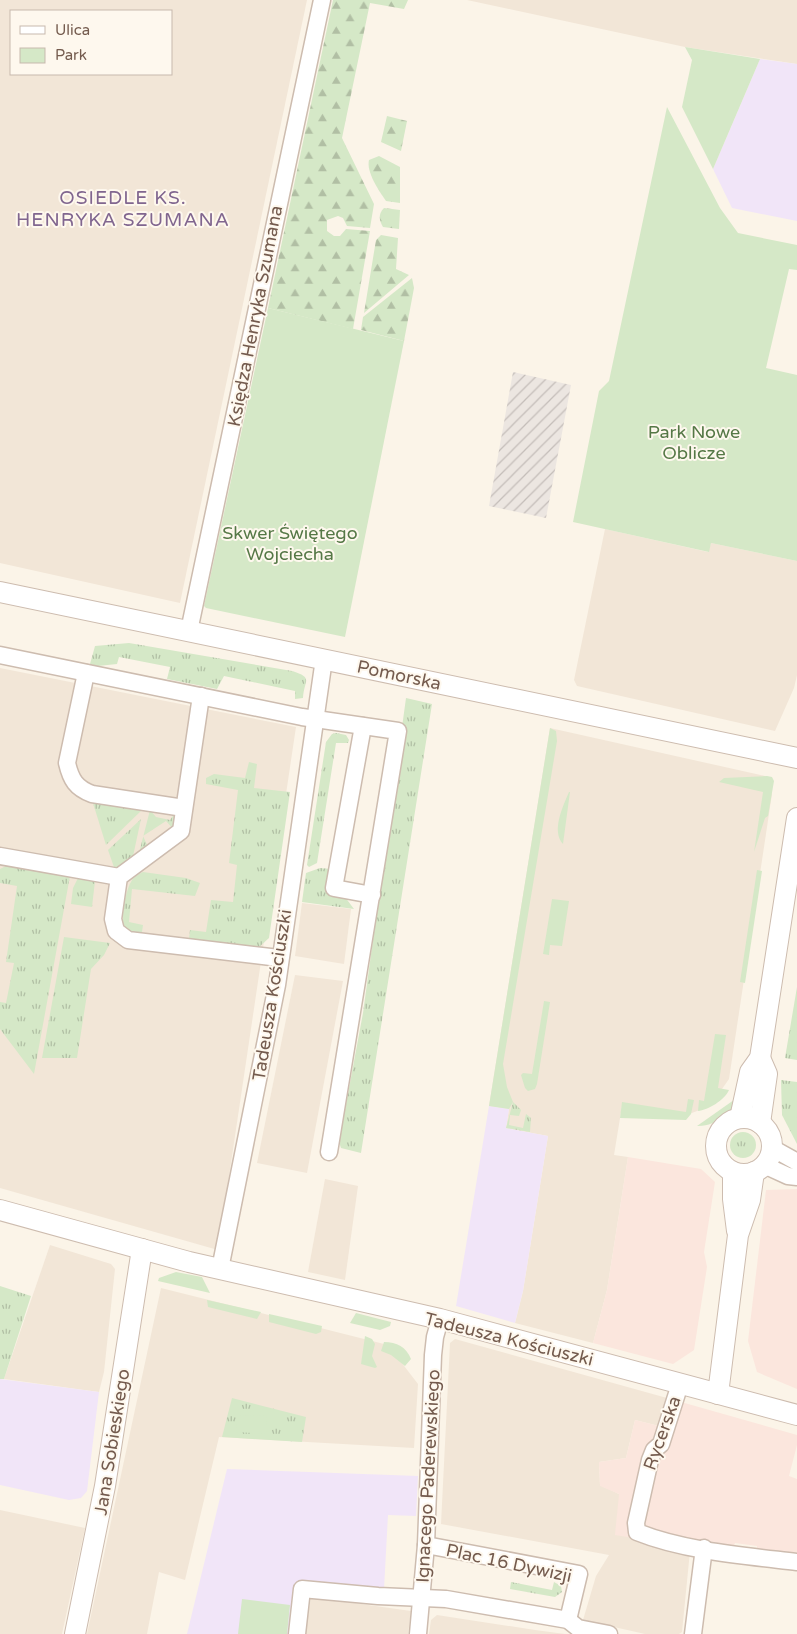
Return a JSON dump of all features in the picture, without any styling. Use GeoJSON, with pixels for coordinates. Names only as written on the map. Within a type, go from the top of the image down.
{"type":"FeatureCollection","features":[{"type":"Feature","properties":{"kind":"street","name":"Księdza Henryka Szumana"},"geometry":{"type":"LineString","coordinates":[[189,631],[322,0]]}},
{"type":"Feature","properties":{"kind":"street","name":"Pomorska"},"geometry":{"type":"LineString","coordinates":[[0,592],[797,758]]}},
{"type":"Feature","properties":{"kind":"street"},"geometry":{"type":"LineString","coordinates":[[0,655],[314,718],[398,731],[329,1152]]}},
{"type":"Feature","properties":{"kind":"street","name":"Tadeusza Kościuszki"},"geometry":{"type":"LineString","coordinates":[[220,1269],[276,985],[324,659]]}},
{"type":"Feature","properties":{"kind":"street"},"geometry":{"type":"LineString","coordinates":[[86,673],[67,763],[70,777],[79,789],[92,794],[184,808]]}},
{"type":"Feature","properties":{"kind":"street"},"geometry":{"type":"LineString","coordinates":[[201,696],[181,831],[119,877],[113,919],[116,931],[128,940],[279,958]]}},
{"type":"Feature","properties":{"kind":"street"},"geometry":{"type":"LineString","coordinates":[[363,726],[334,888],[372,895]]}},
{"type":"Feature","properties":{"kind":"street"},"geometry":{"type":"LineString","coordinates":[[740,1118],[750,1072],[760,1058],[797,818]]}},
{"type":"Feature","properties":{"kind":"street"},"geometry":{"type":"LineString","coordinates":[[0,856],[119,877]]}},
{"type":"Feature","properties":{"kind":"street"},"geometry":{"type":"LineString","coordinates":[[760,1058],[767,1074],[760,1123]]}},
{"type":"Feature","properties":{"kind":"street"},"geometry":{"type":"LineString","coordinates":[[718,1394],[738,1235],[763,1162],[767,1130],[760,1123],[750,1118],[740,1118],[723,1126],[716,1144],[720,1161],[733,1172],[743,1174],[763,1162],[797,1162]]}},
{"type":"Feature","properties":{"kind":"street"},"geometry":{"type":"LineString","coordinates":[[763,1162],[788,1176],[797,1177]]}},
{"type":"Feature","properties":{"kind":"street"},"geometry":{"type":"LineString","coordinates":[[733,1172],[732,1199],[738,1235]]}},
{"type":"Feature","properties":{"kind":"street","name":"Tadeusza Kościuszki"},"geometry":{"type":"LineString","coordinates":[[0,1210],[220,1269],[440,1319],[797,1415]]}},
{"type":"Feature","properties":{"kind":"street","name":"Jana Sobieskiego"},"geometry":{"type":"LineString","coordinates":[[75,1634],[107,1478],[142,1249]]}},
{"type":"Feature","properties":{"kind":"street","name":"Ignacego Paderewskiego"},"geometry":{"type":"LineString","coordinates":[[418,1634],[426,1545],[433,1356],[435,1337],[440,1319]]}},
{"type":"Feature","properties":{"kind":"street","name":"Rycerska"},"geometry":{"type":"LineString","coordinates":[[680,1384],[661,1444],[654,1450],[650,1460],[636,1523],[637,1532],[653,1538],[704,1548],[797,1562]]}},
{"type":"Feature","properties":{"kind":"street","name":"Plac 16 Dywizji"},"geometry":{"type":"LineString","coordinates":[[426,1545],[579,1574],[568,1620]]}},
{"type":"Feature","properties":{"kind":"street"},"geometry":{"type":"LineString","coordinates":[[693,1634],[704,1548]]}},
{"type":"Feature","properties":{"kind":"street"},"geometry":{"type":"LineString","coordinates":[[297,1634],[302,1589],[378,1596],[446,1599],[568,1620],[578,1628],[609,1634]]}},
{"type":"Feature","properties":{"kind":"shaded area"},"geometry":{"type":"Polygon","coordinates":[[[0,0],[307,0],[180,603],[0,563],[0,0]]]}},
{"type":"Feature","properties":{"kind":"shaded area"},"geometry":{"type":"Polygon","coordinates":[[[467,0],[797,0],[797,64],[685,47],[467,0]]]}},
{"type":"Feature","properties":{"kind":"shaded area"},"geometry":{"type":"Polygon","coordinates":[[[760,59],[797,64],[797,221],[732,208],[713,169],[760,59]]]}},
{"type":"Feature","properties":{"kind":"shaded area"},"geometry":{"type":"Polygon","coordinates":[[[513,372],[571,385],[546,518],[489,506],[513,372]]]}},
{"type":"Feature","properties":{"kind":"shaded area"},"geometry":{"type":"Polygon","coordinates":[[[605,529],[708,552],[711,543],[797,561],[797,675],[794,688],[775,731],[577,686],[574,680],[605,529]]]}},
{"type":"Feature","properties":{"kind":"shaded area"},"geometry":{"type":"Polygon","coordinates":[[[0,668],[296,727],[218,1250],[0,1188],[0,668]]]}},
{"type":"Feature","properties":{"kind":"shaded area"},"geometry":{"type":"Polygon","coordinates":[[[550,728],[765,776],[772,794],[729,1079],[710,1106],[684,1116],[622,1106],[614,1155],[628,1157],[607,1290],[593,1343],[515,1323],[523,1291],[548,1136],[506,1128],[509,1109],[489,1106],[550,728]]]}},
{"type":"Feature","properties":{"kind":"shaded area"},"geometry":{"type":"Polygon","coordinates":[[[302,903],[351,909],[344,964],[295,956],[302,903]]]}},
{"type":"Feature","properties":{"kind":"shaded area"},"geometry":{"type":"Polygon","coordinates":[[[295,975],[343,981],[307,1173],[257,1163],[295,975]]]}},
{"type":"Feature","properties":{"kind":"shaded area"},"geometry":{"type":"Polygon","coordinates":[[[489,1106],[509,1109],[506,1128],[548,1136],[523,1291],[515,1323],[456,1306],[489,1106]]]}},
{"type":"Feature","properties":{"kind":"shaded area"},"geometry":{"type":"Polygon","coordinates":[[[628,1157],[701,1169],[715,1182],[704,1252],[707,1267],[694,1350],[673,1364],[593,1343],[607,1290],[628,1157]]]}},
{"type":"Feature","properties":{"kind":"shaded area"},"geometry":{"type":"Polygon","coordinates":[[[325,1179],[358,1186],[345,1280],[308,1272],[325,1179]]]}},
{"type":"Feature","properties":{"kind":"shaded area"},"geometry":{"type":"Polygon","coordinates":[[[797,1189],[797,1389],[757,1372],[748,1341],[766,1190],[797,1189]]]}},
{"type":"Feature","properties":{"kind":"shaded area"},"geometry":{"type":"Polygon","coordinates":[[[50,1245],[111,1264],[115,1269],[104,1372],[99,1392],[4,1379],[50,1245]]]}},
{"type":"Feature","properties":{"kind":"shaded area"},"geometry":{"type":"Polygon","coordinates":[[[161,1288],[388,1345],[418,1384],[414,1448],[219,1437],[185,1580],[159,1572],[147,1634],[87,1634],[161,1288]]]}},
{"type":"Feature","properties":{"kind":"shaded area"},"geometry":{"type":"Polygon","coordinates":[[[455,1339],[667,1398],[659,1426],[635,1420],[626,1458],[599,1462],[600,1485],[619,1494],[619,1510],[634,1538],[690,1551],[682,1632],[679,1634],[645,1634],[583,1620],[596,1576],[609,1555],[441,1524],[450,1343],[455,1339]]]}},
{"type":"Feature","properties":{"kind":"shaded area"},"geometry":{"type":"Polygon","coordinates":[[[0,1379],[99,1392],[87,1491],[81,1498],[69,1500],[0,1485],[0,1379]]]}},
{"type":"Feature","properties":{"kind":"shaded area"},"geometry":{"type":"Polygon","coordinates":[[[667,1398],[797,1435],[797,1445],[789,1476],[797,1479],[797,1555],[757,1550],[757,1546],[735,1543],[734,1546],[692,1539],[634,1538],[615,1535],[619,1494],[600,1486],[599,1462],[626,1458],[635,1420],[659,1426],[667,1398]]]}},
{"type":"Feature","properties":{"kind":"shaded area"},"geometry":{"type":"Polygon","coordinates":[[[227,1469],[418,1476],[416,1516],[388,1515],[384,1589],[298,1582],[291,1634],[187,1634],[227,1469]]]}},
{"type":"Feature","properties":{"kind":"shaded area"},"geometry":{"type":"Polygon","coordinates":[[[0,1510],[85,1528],[62,1634],[0,1634],[0,1510]]]}},
{"type":"Feature","properties":{"kind":"shaded area"},"geometry":{"type":"Polygon","coordinates":[[[311,1597],[411,1611],[408,1634],[305,1634],[311,1597]]]}},
{"type":"Feature","properties":{"kind":"shaded area"},"geometry":{"type":"Polygon","coordinates":[[[437,1615],[565,1634],[429,1634],[431,1620],[437,1615]]]}},
{"type":"Feature","properties":{"kind":"green space"},"geometry":{"type":"Polygon","coordinates":[[[333,0],[408,0],[404,9],[370,3],[342,138],[374,204],[370,228],[347,226],[343,218],[338,216],[327,220],[327,231],[334,236],[340,236],[346,229],[370,231],[353,329],[268,308],[333,0]]]}},
{"type":"Feature","properties":{"kind":"green space"},"geometry":{"type":"Polygon","coordinates":[[[685,47],[760,59],[713,169],[682,107],[692,60],[685,47]]]}},
{"type":"Feature","properties":{"kind":"green space","name":"Park Nowe Oblicze"},"geometry":{"type":"Polygon","coordinates":[[[667,107],[720,208],[738,233],[797,245],[797,270],[789,269],[766,368],[797,375],[797,561],[711,543],[709,552],[573,522],[599,391],[609,381],[667,107]]]}},
{"type":"Feature","properties":{"kind":"green space"},"geometry":{"type":"Polygon","coordinates":[[[387,116],[407,121],[401,151],[381,142],[387,116]]]}},
{"type":"Feature","properties":{"kind":"green space"},"geometry":{"type":"Polygon","coordinates":[[[379,156],[400,167],[400,203],[386,201],[371,176],[369,160],[379,156]]]}},
{"type":"Feature","properties":{"kind":"green space"},"geometry":{"type":"Polygon","coordinates":[[[384,208],[400,210],[399,229],[383,227],[380,217],[384,208]]]}},
{"type":"Feature","properties":{"kind":"green space"},"geometry":{"type":"Polygon","coordinates":[[[381,235],[398,238],[396,269],[409,275],[364,313],[376,240],[381,235]]]}},
{"type":"Feature","properties":{"kind":"green space"},"geometry":{"type":"Polygon","coordinates":[[[412,278],[414,288],[404,341],[361,330],[363,317],[412,278]]]}},
{"type":"Feature","properties":{"kind":"green space","name":"Skwer Świętego Wojciecha"},"geometry":{"type":"Polygon","coordinates":[[[268,308],[404,341],[345,637],[206,608],[204,606],[268,308]]]}},
{"type":"Feature","properties":{"kind":"green space"},"geometry":{"type":"Polygon","coordinates":[[[129,643],[299,673],[306,680],[303,698],[295,699],[295,691],[224,676],[217,689],[167,679],[170,667],[119,657],[117,664],[98,666],[90,664],[95,646],[129,643]]]}},
{"type":"Feature","properties":{"kind":"green space"},"geometry":{"type":"Polygon","coordinates":[[[406,698],[432,704],[361,1153],[341,1148],[339,1142],[363,1013],[406,698]]]}},
{"type":"Feature","properties":{"kind":"green space"},"geometry":{"type":"Polygon","coordinates":[[[550,728],[556,731],[557,741],[503,1064],[507,1087],[513,1102],[509,1109],[489,1106],[550,728]]]}},
{"type":"Feature","properties":{"kind":"green space"},"geometry":{"type":"Polygon","coordinates":[[[332,734],[346,735],[349,740],[348,743],[336,743],[317,863],[309,867],[307,865],[326,742],[332,734]]]}},
{"type":"Feature","properties":{"kind":"green space"},"geometry":{"type":"Polygon","coordinates":[[[249,762],[257,764],[254,788],[290,792],[269,938],[258,948],[189,939],[190,930],[206,932],[211,900],[233,902],[237,865],[229,863],[238,790],[206,784],[206,778],[214,774],[245,778],[249,762]]]}},
{"type":"Feature","properties":{"kind":"green space"},"geometry":{"type":"Polygon","coordinates":[[[772,777],[774,781],[768,816],[765,818],[754,852],[763,792],[719,782],[724,778],[772,777]]]}},
{"type":"Feature","properties":{"kind":"green space"},"geometry":{"type":"Polygon","coordinates":[[[569,792],[563,844],[558,832],[558,826],[561,811],[569,792]]]}},
{"type":"Feature","properties":{"kind":"green space"},"geometry":{"type":"Polygon","coordinates":[[[92,800],[143,809],[106,845],[92,800]]]}},
{"type":"Feature","properties":{"kind":"green space"},"geometry":{"type":"Polygon","coordinates":[[[150,810],[156,817],[170,820],[175,813],[177,816],[174,830],[166,821],[143,836],[150,810]]]}},
{"type":"Feature","properties":{"kind":"green space"},"geometry":{"type":"Polygon","coordinates":[[[141,819],[132,861],[115,870],[108,850],[141,819]]]}},
{"type":"Feature","properties":{"kind":"green space"},"geometry":{"type":"Polygon","coordinates":[[[143,837],[149,849],[138,857],[143,837]]]}},
{"type":"Feature","properties":{"kind":"green space"},"geometry":{"type":"Polygon","coordinates":[[[8,865],[70,876],[34,1074],[0,1029],[0,1002],[6,1003],[14,963],[6,962],[17,886],[0,883],[0,869],[8,865]]]}},
{"type":"Feature","properties":{"kind":"green space"},"geometry":{"type":"Polygon","coordinates":[[[320,868],[331,869],[345,897],[354,909],[302,902],[306,873],[320,868]]]}},
{"type":"Feature","properties":{"kind":"green space"},"geometry":{"type":"Polygon","coordinates":[[[757,870],[762,871],[745,983],[740,982],[757,870]]]}},
{"type":"Feature","properties":{"kind":"green space"},"geometry":{"type":"Polygon","coordinates":[[[143,872],[186,878],[200,883],[195,896],[132,889],[129,922],[143,925],[142,932],[132,932],[124,926],[125,898],[132,880],[143,872]]]}},
{"type":"Feature","properties":{"kind":"green space"},"geometry":{"type":"Polygon","coordinates":[[[78,878],[95,881],[92,907],[71,904],[73,888],[78,878]]]}},
{"type":"Feature","properties":{"kind":"green space"},"geometry":{"type":"Polygon","coordinates":[[[552,899],[569,901],[562,946],[550,945],[549,955],[543,954],[552,899]]]}},
{"type":"Feature","properties":{"kind":"green space"},"geometry":{"type":"Polygon","coordinates":[[[64,937],[110,943],[104,955],[91,969],[77,1058],[42,1058],[64,937]]]}},
{"type":"Feature","properties":{"kind":"green space"},"geometry":{"type":"Polygon","coordinates":[[[797,987],[797,1060],[785,1058],[797,987]]]}},
{"type":"Feature","properties":{"kind":"green space"},"geometry":{"type":"Polygon","coordinates":[[[544,1001],[550,1002],[537,1084],[535,1089],[528,1091],[525,1088],[521,1075],[523,1073],[532,1074],[544,1001]]]}},
{"type":"Feature","properties":{"kind":"green space"},"geometry":{"type":"Polygon","coordinates":[[[715,1034],[726,1035],[718,1088],[729,1090],[716,1104],[698,1111],[699,1100],[704,1101],[715,1034]]]}},
{"type":"Feature","properties":{"kind":"green space"},"geometry":{"type":"Polygon","coordinates":[[[781,1080],[797,1082],[797,1144],[782,1115],[781,1080]]]}},
{"type":"Feature","properties":{"kind":"green space"},"geometry":{"type":"Polygon","coordinates":[[[741,1095],[734,1107],[724,1117],[711,1124],[697,1126],[741,1095]]]}},
{"type":"Feature","properties":{"kind":"green space"},"geometry":{"type":"Polygon","coordinates":[[[688,1099],[694,1100],[691,1114],[686,1120],[620,1118],[622,1102],[686,1112],[688,1099]]]}},
{"type":"Feature","properties":{"kind":"green space"},"geometry":{"type":"Polygon","coordinates":[[[513,1102],[521,1110],[519,1116],[510,1115],[509,1125],[523,1128],[526,1114],[531,1118],[530,1132],[506,1128],[513,1102]]]}},
{"type":"Feature","properties":{"kind":"green space"},"geometry":{"type":"Polygon","coordinates":[[[743,1132],[752,1136],[756,1145],[752,1154],[743,1158],[734,1154],[730,1145],[734,1136],[743,1132]]]}},
{"type":"Feature","properties":{"kind":"green space"},"geometry":{"type":"Polygon","coordinates":[[[176,1272],[202,1277],[210,1293],[158,1281],[159,1278],[176,1272]]]}},
{"type":"Feature","properties":{"kind":"green space"},"geometry":{"type":"Polygon","coordinates":[[[0,1286],[31,1296],[4,1379],[0,1379],[0,1286]]]}},
{"type":"Feature","properties":{"kind":"green space"},"geometry":{"type":"Polygon","coordinates":[[[207,1300],[261,1312],[257,1319],[208,1307],[207,1300]]]}},
{"type":"Feature","properties":{"kind":"green space"},"geometry":{"type":"Polygon","coordinates":[[[356,1313],[391,1322],[390,1326],[380,1330],[350,1323],[356,1313]]]}},
{"type":"Feature","properties":{"kind":"green space"},"geometry":{"type":"Polygon","coordinates":[[[269,1314],[322,1326],[321,1332],[316,1334],[269,1322],[269,1314]]]}},
{"type":"Feature","properties":{"kind":"green space"},"geometry":{"type":"Polygon","coordinates":[[[365,1336],[372,1339],[375,1344],[372,1356],[377,1367],[375,1368],[361,1364],[365,1336]]]}},
{"type":"Feature","properties":{"kind":"green space"},"geometry":{"type":"Polygon","coordinates":[[[384,1342],[401,1346],[407,1351],[411,1359],[405,1366],[391,1355],[381,1351],[384,1342]]]}},
{"type":"Feature","properties":{"kind":"green space"},"geometry":{"type":"Polygon","coordinates":[[[232,1398],[306,1417],[302,1442],[222,1437],[232,1398]]]}},
{"type":"Feature","properties":{"kind":"green space"},"geometry":{"type":"Polygon","coordinates":[[[237,1415],[267,1416],[266,1434],[236,1432],[237,1415]]]}},
{"type":"Feature","properties":{"kind":"green space"},"geometry":{"type":"Polygon","coordinates":[[[511,1582],[552,1590],[554,1582],[561,1586],[562,1592],[555,1597],[510,1589],[511,1582]]]}},
{"type":"Feature","properties":{"kind":"green space"},"geometry":{"type":"Polygon","coordinates":[[[242,1599],[290,1605],[287,1634],[238,1634],[242,1599]]]}},
{"type":"Feature","properties":{"kind":"district","name":"OSIEDLE KS. HENRYKA SZUMANA"},"geometry":{"type":"Point","coordinates":[123,209]}}]}
